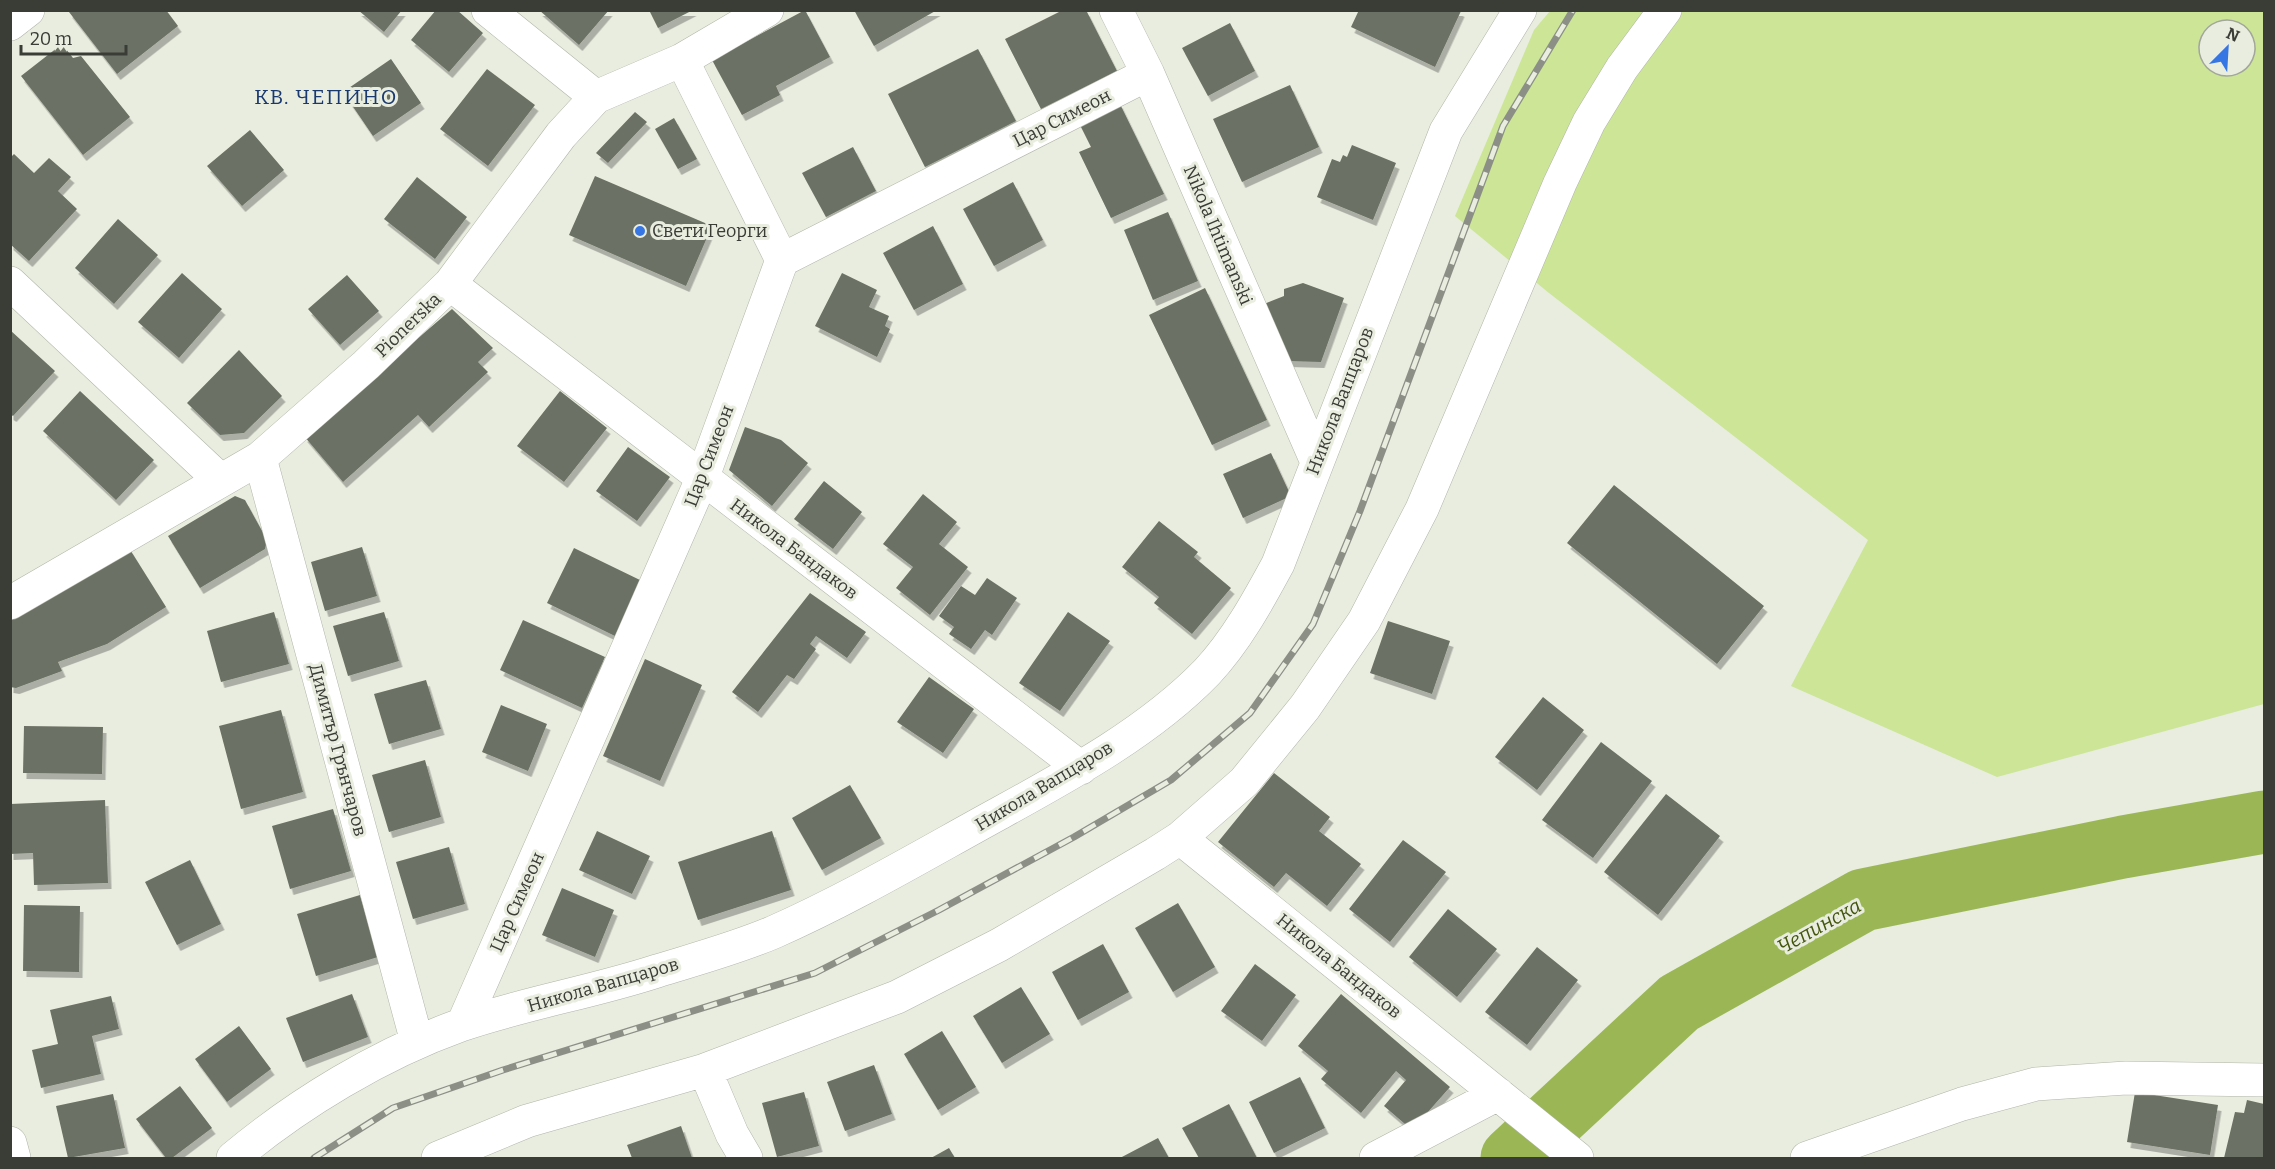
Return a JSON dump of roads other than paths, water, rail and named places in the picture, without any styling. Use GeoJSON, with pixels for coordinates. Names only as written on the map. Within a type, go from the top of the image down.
{"type":"FeatureCollection","features":[{"type":"Feature","properties":{"kind":"street"},"geometry":{"type":"LineString","coordinates":[[10,24],[28,10]]}},
{"type":"Feature","properties":{"kind":"street"},"geometry":{"type":"LineString","coordinates":[[488,10],[596,97]]}},
{"type":"Feature","properties":{"kind":"street","name":"Pionerska"},"geometry":{"type":"LineString","coordinates":[[10,603],[260,458],[366,364],[450,284],[561,135],[596,97],[682,60],[767,10]]}},
{"type":"Feature","properties":{"kind":"street","name":"Nikola Ihtimanski"},"geometry":{"type":"LineString","coordinates":[[1116,10],[1148,74],[1317,462]]}},
{"type":"Feature","properties":{"kind":"street","name":"Никола Вапцаров"},"geometry":{"type":"LineString","coordinates":[[233,1158],[259,1137],[337,1086],[417,1042],[463,1024],[654,972],[773,932],[904,866],[1081,768],[1150,720],[1207,672],[1250,614],[1278,564],[1446,131],[1520,10]]}},
{"type":"Feature","properties":{"kind":"street"},"geometry":{"type":"LineString","coordinates":[[438,1158],[527,1121],[705,1070],[897,997],[1010,939],[1180,838],[1244,782],[1305,707],[1364,621],[1422,509],[1560,183],[1589,122],[1622,68],[1665,10]]}},
{"type":"Feature","properties":{"kind":"street"},"geometry":{"type":"LineString","coordinates":[[682,60],[782,260]]}},
{"type":"Feature","properties":{"kind":"street","name":"Цар Симеон"},"geometry":{"type":"LineString","coordinates":[[463,1024],[702,479],[782,260],[1148,74]]}},
{"type":"Feature","properties":{"kind":"street"},"geometry":{"type":"LineString","coordinates":[[10,283],[220,480]]}},
{"type":"Feature","properties":{"kind":"street","name":"Никола Бандаков"},"geometry":{"type":"LineString","coordinates":[[450,284],[1081,768]]}},
{"type":"Feature","properties":{"kind":"street","name":"Димитър Грънчаров"},"geometry":{"type":"LineString","coordinates":[[260,458],[417,1042]]}},
{"type":"Feature","properties":{"kind":"street","name":"Никола Бандаков"},"geometry":{"type":"LineString","coordinates":[[1180,838],[1577,1158]]}},
{"type":"Feature","properties":{"kind":"street"},"geometry":{"type":"LineString","coordinates":[[705,1070],[732,1134],[746,1158]]}},
{"type":"Feature","properties":{"kind":"street"},"geometry":{"type":"LineString","coordinates":[[1807,1158],[1962,1104],[2036,1084],[2126,1078],[2265,1080]]}},
{"type":"Feature","properties":{"kind":"street"},"geometry":{"type":"LineString","coordinates":[[1376,1158],[1502,1097]]}},
{"type":"Feature","properties":{"kind":"street"},"geometry":{"type":"LineString","coordinates":[[10,1143],[14,1158]]}},
{"type":"Feature","properties":{"kind":"waterway","name":"Чепинска"},"geometry":{"type":"LineString","coordinates":[[1512,1158],[1679,1003],[1863,900],[2123,847],[2264,822]]}},
{"type":"Feature","properties":{"kind":"railway"},"geometry":{"type":"LineString","coordinates":[[314,1158],[393,1108],[503,1070],[815,973],[939,910],[1074,837],[1171,780],[1250,713],[1313,624],[1360,511],[1503,126],[1573,10]]}},
{"type":"Feature","properties":{"kind":"place","name":"Свети Георги"},"geometry":{"type":"Point","coordinates":[640,231]}},
{"type":"Feature","properties":{"kind":"district","name":"КВ. ЧЕПИНО"},"geometry":{"type":"Point","coordinates":[326,97]}}]}
